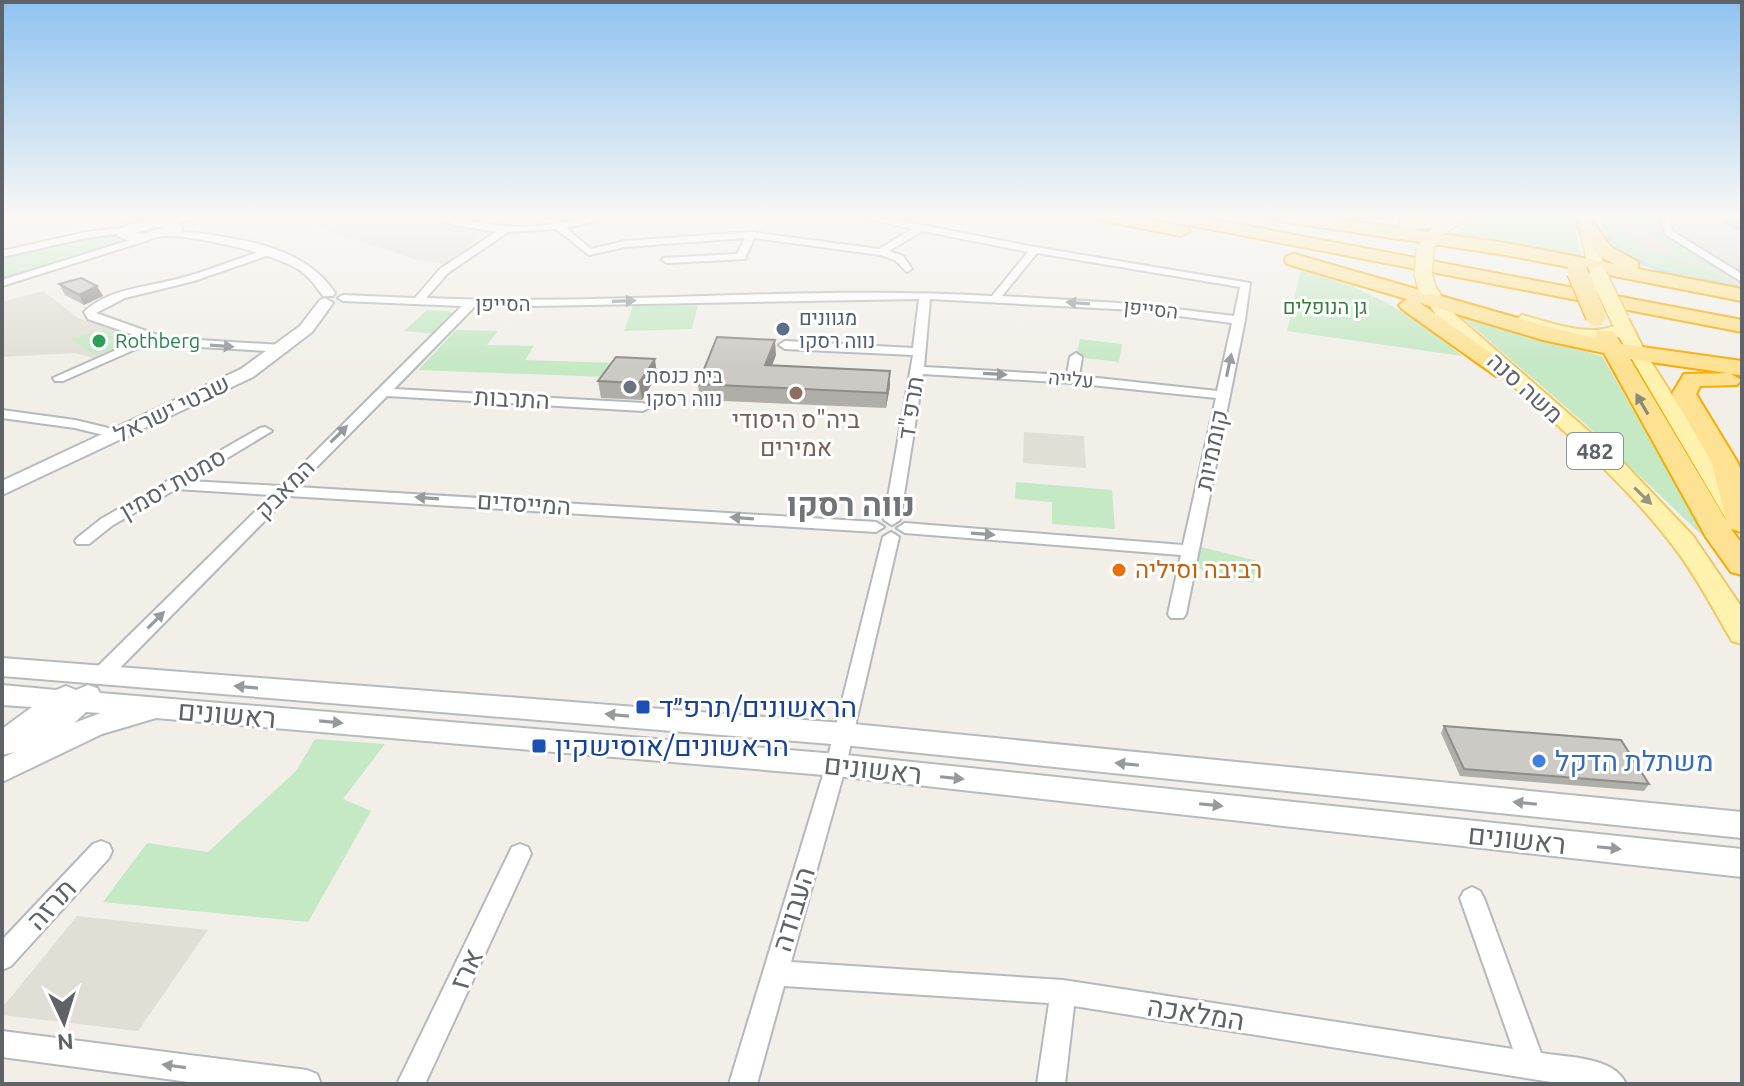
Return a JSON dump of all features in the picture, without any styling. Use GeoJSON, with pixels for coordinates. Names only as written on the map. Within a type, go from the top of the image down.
{"type":"FeatureCollection","features":[{"type":"Feature","properties":{"kind":"highway"},"geometry":{"type":"LineString","coordinates":[[1307,266],[1393,297],[1434,320],[1504,371]]}},
{"type":"Feature","properties":{"kind":"highway"},"geometry":{"type":"LineString","coordinates":[[1320,266],[1431,294]]}},
{"type":"Feature","properties":{"kind":"highway"},"geometry":{"type":"LineString","coordinates":[[1333,266],[1431,294],[1508,324],[1615,334],[1742,368]]}},
{"type":"Feature","properties":{"kind":"highway"},"geometry":{"type":"LineString","coordinates":[[1427,266],[1742,326]]}},
{"type":"Feature","properties":{"kind":"highway"},"geometry":{"type":"LineString","coordinates":[[1466,266],[1742,318]]}},
{"type":"Feature","properties":{"kind":"highway"},"geometry":{"type":"LineString","coordinates":[[1563,266],[1742,293]]}},
{"type":"Feature","properties":{"kind":"highway"},"geometry":{"type":"LineString","coordinates":[[1577,266],[1742,301]]}},
{"type":"Feature","properties":{"kind":"highway"},"geometry":{"type":"LineString","coordinates":[[1635,266],[1742,293]]}},
{"type":"Feature","properties":{"kind":"highway"},"geometry":{"type":"LineString","coordinates":[[1589,270],[1615,334],[1721,537],[1742,565]]}},
{"type":"Feature","properties":{"kind":"highway"},"geometry":{"type":"LineString","coordinates":[[1742,381],[1692,379],[1684,394],[1725,463],[1742,524]]}},
{"type":"Feature","properties":{"kind":"main road"},"geometry":{"type":"LineString","coordinates":[[1424,266],[1423,274],[1431,294]]}},
{"type":"Feature","properties":{"kind":"main road"},"geometry":{"type":"LineString","coordinates":[[1589,266],[1589,270]]}},
{"type":"Feature","properties":{"kind":"main road","name":"משה סנה"},"geometry":{"type":"LineString","coordinates":[[1431,294],[1444,314],[1657,510],[1691,550],[1727,603],[1742,634]]}},
{"type":"Feature","properties":{"kind":"main road"},"geometry":{"type":"LineString","coordinates":[[1615,334],[1742,524]]}},
{"type":"Feature","properties":{"kind":"street"},"geometry":{"type":"LineString","coordinates":[[2,283],[48,266]]}},
{"type":"Feature","properties":{"kind":"street"},"geometry":{"type":"LineString","coordinates":[[227,266],[161,284],[90,312],[92,317],[152,338],[220,347],[282,349]]}},
{"type":"Feature","properties":{"kind":"street"},"geometry":{"type":"LineString","coordinates":[[303,266],[318,277],[332,298]]}},
{"type":"Feature","properties":{"kind":"street"},"geometry":{"type":"LineString","coordinates":[[417,302],[452,266]]}},
{"type":"Feature","properties":{"kind":"street"},"geometry":{"type":"LineString","coordinates":[[905,266],[907,269]]}},
{"type":"Feature","properties":{"kind":"street"},"geometry":{"type":"LineString","coordinates":[[996,297],[1020,266]]}},
{"type":"Feature","properties":{"kind":"street","name":"קוממיות"},"geometry":{"type":"LineString","coordinates":[[1130,266],[1246,285],[1177,614]]}},
{"type":"Feature","properties":{"kind":"street"},"geometry":{"type":"LineString","coordinates":[[1721,266],[1742,279]]}},
{"type":"Feature","properties":{"kind":"street","name":"תרפ\"ד"},"geometry":{"type":"LineString","coordinates":[[843,734],[891,528],[917,370],[925,296]]}},
{"type":"Feature","properties":{"kind":"street","name":"הסייפן"},"geometry":{"type":"LineString","coordinates":[[332,298],[470,305],[740,298],[996,297],[1134,307],[1239,320]]}},
{"type":"Feature","properties":{"kind":"street","name":"שבטי ישראל"},"geometry":{"type":"LineString","coordinates":[[2,489],[247,373],[306,329],[332,298]]}},
{"type":"Feature","properties":{"kind":"street","name":"המאבק"},"geometry":{"type":"LineString","coordinates":[[101,675],[470,305]]}},
{"type":"Feature","properties":{"kind":"street"},"geometry":{"type":"LineString","coordinates":[[59,378],[152,338]]}},
{"type":"Feature","properties":{"kind":"street"},"geometry":{"type":"LineString","coordinates":[[785,345],[919,352]]}},
{"type":"Feature","properties":{"kind":"street"},"geometry":{"type":"LineString","coordinates":[[1072,379],[1076,357]]}},
{"type":"Feature","properties":{"kind":"street","name":"עלייה"},"geometry":{"type":"LineString","coordinates":[[917,370],[1072,379],[1223,395]]}},
{"type":"Feature","properties":{"kind":"street","name":"התרבות"},"geometry":{"type":"LineString","coordinates":[[381,392],[643,407]]}},
{"type":"Feature","properties":{"kind":"street"},"geometry":{"type":"LineString","coordinates":[[2,414],[75,424],[120,435]]}},
{"type":"Feature","properties":{"kind":"street","name":"סמטת יסמין"},"geometry":{"type":"LineString","coordinates":[[83,541],[107,522],[265,431]]}},
{"type":"Feature","properties":{"kind":"street","name":"המייסדים"},"geometry":{"type":"LineString","coordinates":[[172,484],[891,528],[1191,551]]}},
{"type":"Feature","properties":{"kind":"street","name":"ראשונים"},"geometry":{"type":"LineString","coordinates":[[2,667],[843,734],[1742,825]]}},
{"type":"Feature","properties":{"kind":"street"},"geometry":{"type":"LineString","coordinates":[[2,771],[101,675]]}},
{"type":"Feature","properties":{"kind":"street","name":"ראשונים"},"geometry":{"type":"LineString","coordinates":[[2,695],[836,765],[1742,863]]}},
{"type":"Feature","properties":{"kind":"street"},"geometry":{"type":"LineString","coordinates":[[2,744],[72,700]]}},
{"type":"Feature","properties":{"kind":"street"},"geometry":{"type":"LineString","coordinates":[[2,771],[95,725],[168,709]]}},
{"type":"Feature","properties":{"kind":"street","name":"העבודה"},"geometry":{"type":"LineString","coordinates":[[743,1084],[843,734]]}},
{"type":"Feature","properties":{"kind":"street","name":"תרזה"},"geometry":{"type":"LineString","coordinates":[[2,958],[101,851]]}},
{"type":"Feature","properties":{"kind":"street","name":"ארז"},"geometry":{"type":"LineString","coordinates":[[411,1084],[520,854]]}},
{"type":"Feature","properties":{"kind":"street"},"geometry":{"type":"LineString","coordinates":[[1472,898],[1532,1065]]}},
{"type":"Feature","properties":{"kind":"street","name":"המלאכה"},"geometry":{"type":"LineString","coordinates":[[774,973],[1063,992],[1599,1076],[1612,1084]]}},
{"type":"Feature","properties":{"kind":"street"},"geometry":{"type":"LineString","coordinates":[[1051,1084],[1063,992]]}},
{"type":"Feature","properties":{"kind":"street"},"geometry":{"type":"LineString","coordinates":[[2,1044],[307,1084]]}},
{"type":"Feature","properties":{"kind":"shaded area"},"geometry":{"type":"Polygon","coordinates":[[[1659,266],[1742,266],[1742,286],[1659,266]]]}},
{"type":"Feature","properties":{"kind":"shaded area"},"geometry":{"type":"Polygon","coordinates":[[[43,291],[78,318],[143,339],[97,359],[75,353],[2,357],[2,302],[43,291]]]}},
{"type":"Feature","properties":{"kind":"shaded area"},"geometry":{"type":"Polygon","coordinates":[[[1024,432],[1084,436],[1086,468],[1023,463],[1024,432]]]}},
{"type":"Feature","properties":{"kind":"shaded area"},"geometry":{"type":"Polygon","coordinates":[[[77,916],[208,930],[138,1031],[2,1015],[2,1008],[77,916]]]}},
{"type":"Feature","properties":{"kind":"green space"},"geometry":{"type":"Polygon","coordinates":[[[2,266],[47,266],[2,279],[2,266]]]}},
{"type":"Feature","properties":{"kind":"green space"},"geometry":{"type":"Polygon","coordinates":[[[1642,266],[1695,266],[1742,289],[1642,266]]]}},
{"type":"Feature","properties":{"kind":"green space","name":"גן הנופלים"},"geometry":{"type":"Polygon","coordinates":[[[1301,269],[1345,284],[1386,303],[1425,326],[1462,356],[1287,331],[1301,269]]]}},
{"type":"Feature","properties":{"kind":"green space"},"geometry":{"type":"Polygon","coordinates":[[[698,305],[692,329],[624,331],[633,306],[698,305]]]}},
{"type":"Feature","properties":{"kind":"green space"},"geometry":{"type":"Polygon","coordinates":[[[427,310],[450,311],[454,316],[436,334],[404,331],[427,310]]]}},
{"type":"Feature","properties":{"kind":"green space"},"geometry":{"type":"Polygon","coordinates":[[[1462,317],[1602,356],[1708,541],[1582,421],[1462,317]]]}},
{"type":"Feature","properties":{"kind":"green space","name":"Rothberg"},"geometry":{"type":"Polygon","coordinates":[[[105,329],[128,344],[93,355],[71,339],[105,329]]]}},
{"type":"Feature","properties":{"kind":"green space"},"geometry":{"type":"Polygon","coordinates":[[[456,330],[498,331],[487,345],[534,346],[525,360],[616,363],[607,377],[418,370],[456,330]]]}},
{"type":"Feature","properties":{"kind":"green space"},"geometry":{"type":"Polygon","coordinates":[[[1080,339],[1122,344],[1119,362],[1076,357],[1080,339]]]}},
{"type":"Feature","properties":{"kind":"green space"},"geometry":{"type":"Polygon","coordinates":[[[1016,482],[1112,490],[1115,529],[1052,524],[1052,502],[1015,499],[1016,482]]]}},
{"type":"Feature","properties":{"kind":"green space"},"geometry":{"type":"Polygon","coordinates":[[[1201,547],[1257,561],[1253,583],[1195,568],[1201,547]]]}},
{"type":"Feature","properties":{"kind":"green space"},"geometry":{"type":"Polygon","coordinates":[[[315,739],[385,744],[343,799],[371,811],[308,922],[103,902],[147,843],[208,852],[296,771],[315,739]]]}},
{"type":"Feature","properties":{"kind":"building"},"geometry":{"type":"Polygon","coordinates":[[[81,278],[97,286],[79,295],[59,284],[81,278]]]}},
{"type":"Feature","properties":{"kind":"building"},"geometry":{"type":"Polygon","coordinates":[[[717,337],[775,340],[765,365],[890,371],[887,393],[698,384],[717,337]]]}},
{"type":"Feature","properties":{"kind":"building"},"geometry":{"type":"Polygon","coordinates":[[[616,357],[655,359],[639,383],[598,381],[616,357]]]}},
{"type":"Feature","properties":{"kind":"building","name":"משתלת הדקל"},"geometry":{"type":"Polygon","coordinates":[[[1444,726],[1621,740],[1649,784],[1464,769],[1444,726]]]}},
{"type":"Feature","properties":{"kind":"waterway"},"geometry":{"type":"LineString","coordinates":[[1649,266],[1689,278],[1742,287]]}},
{"type":"Feature","properties":{"kind":"place","name":"מגוונים נווה רסקו"},"geometry":{"type":"Point","coordinates":[783,329]}},
{"type":"Feature","properties":{"kind":"place","name":"Rothberg"},"geometry":{"type":"Point","coordinates":[99,341]}},
{"type":"Feature","properties":{"kind":"place","name":"בית כנסת נווה רסקו"},"geometry":{"type":"Point","coordinates":[630,387]}},
{"type":"Feature","properties":{"kind":"place","name":"ביה\"ס היסודי אמירים"},"geometry":{"type":"Point","coordinates":[796,393]}},
{"type":"Feature","properties":{"kind":"place","name":"רביבה וסיליה"},"geometry":{"type":"Point","coordinates":[1119,570]}},
{"type":"Feature","properties":{"kind":"place","name":"הראשונים/תרפ״ד"},"geometry":{"type":"Point","coordinates":[643,707]}},
{"type":"Feature","properties":{"kind":"place","name":"הראשונים/אוסישקין"},"geometry":{"type":"Point","coordinates":[539,746]}},
{"type":"Feature","properties":{"kind":"place","name":"משתלת הדקל"},"geometry":{"type":"Point","coordinates":[1539,761]}},
{"type":"Feature","properties":{"kind":"district","name":"נווה רסקו"},"geometry":{"type":"Point","coordinates":[851,505]}}]}
